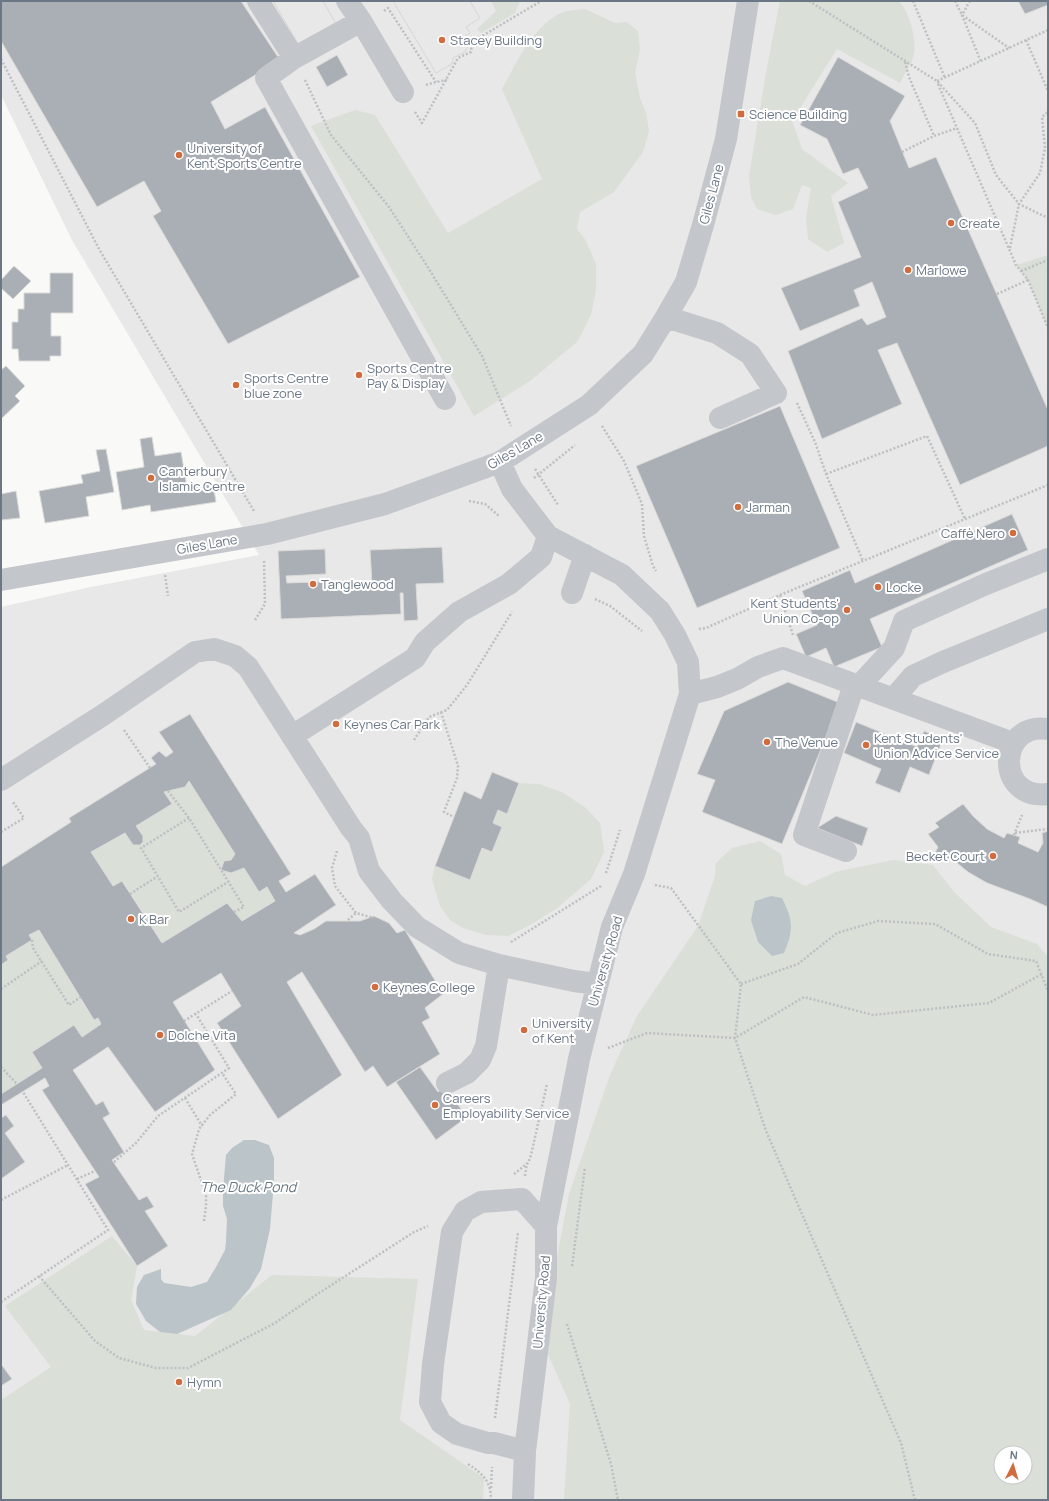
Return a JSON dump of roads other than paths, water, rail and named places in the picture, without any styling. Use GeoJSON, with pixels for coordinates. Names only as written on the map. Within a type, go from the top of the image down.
{"type":"FeatureCollection","features":[{"type":"Feature","properties":{"kind":"street"},"geometry":{"type":"LineString","coordinates":[[258,1],[294,58]]}},
{"type":"Feature","properties":{"kind":"street"},"geometry":{"type":"LineString","coordinates":[[347,1],[361,21],[403,92]]}},
{"type":"Feature","properties":{"kind":"street","name":"Giles Lane"},"geometry":{"type":"LineString","coordinates":[[1,580],[267,534],[385,504],[500,462],[589,405],[644,354],[686,282],[726,139],[748,1]]}},
{"type":"Feature","properties":{"kind":"street"},"geometry":{"type":"LineString","coordinates":[[361,21],[294,58],[266,78],[445,399]]}},
{"type":"Feature","properties":{"kind":"street"},"geometry":{"type":"LineString","coordinates":[[666,317],[717,333],[750,354],[776,393],[720,418]]}},
{"type":"Feature","properties":{"kind":"street","name":"University Road"},"geometry":{"type":"LineString","coordinates":[[500,462],[512,489],[548,536],[622,576],[660,611],[675,635],[688,662],[690,694],[634,874],[612,927],[579,1060],[546,1226],[546,1278],[525,1451],[523,1500]]}},
{"type":"Feature","properties":{"kind":"street"},"geometry":{"type":"LineString","coordinates":[[292,736],[415,658],[425,642],[460,612],[509,584],[541,557],[548,536]]}},
{"type":"Feature","properties":{"kind":"street"},"geometry":{"type":"LineString","coordinates":[[574,590],[584,556]]}},
{"type":"Feature","properties":{"kind":"street"},"geometry":{"type":"LineString","coordinates":[[846,851],[804,835],[856,685],[894,648],[904,621],[986,584],[1048,559]]}},
{"type":"Feature","properties":{"kind":"street"},"geometry":{"type":"LineString","coordinates":[[894,699],[913,676],[942,662],[1048,619]]}},
{"type":"Feature","properties":{"kind":"street"},"geometry":{"type":"LineString","coordinates":[[5,788],[103,716],[194,652],[214,649],[235,656],[248,667],[351,828],[359,838],[369,871],[392,901],[417,927],[459,953],[495,964],[574,981],[597,984]]}},
{"type":"Feature","properties":{"kind":"street"},"geometry":{"type":"LineString","coordinates":[[690,694],[717,687],[737,679],[758,667],[783,658],[1013,743]]}},
{"type":"Feature","properties":{"kind":"street"},"geometry":{"type":"LineString","coordinates":[[1048,729],[1037,728],[1027,731],[1019,736],[1013,743],[1009,753],[1008,763],[1010,773],[1015,782],[1023,789],[1041,795],[1048,794]]}},
{"type":"Feature","properties":{"kind":"street"},"geometry":{"type":"LineString","coordinates":[[448,1083],[467,1072],[480,1060],[486,1046],[495,964]]}},
{"type":"Feature","properties":{"kind":"street"},"geometry":{"type":"LineString","coordinates":[[525,1451],[494,1443],[488,1444],[457,1434],[441,1423],[430,1402],[433,1364],[452,1232],[465,1211],[481,1202],[522,1199],[546,1226]]}},
{"type":"Feature","properties":{"kind":"water"},"geometry":{"type":"Polygon","coordinates":[[[771,896],[782,898],[791,925],[791,931],[784,953],[772,956],[758,942],[751,920],[755,901],[771,896]]]}},
{"type":"Feature","properties":{"kind":"water","name":"The Duck Pond"},"geometry":{"type":"Polygon","coordinates":[[[244,1140],[255,1140],[269,1145],[274,1158],[274,1181],[270,1229],[261,1269],[250,1288],[231,1310],[177,1334],[160,1332],[146,1321],[136,1304],[137,1287],[144,1275],[161,1269],[161,1279],[164,1283],[191,1287],[207,1282],[225,1250],[227,1219],[223,1206],[223,1190],[226,1155],[232,1148],[244,1140]]]}},
{"type":"Feature","properties":{"kind":"place","name":"Stacey Building"},"geometry":{"type":"Point","coordinates":[442,40]}},
{"type":"Feature","properties":{"kind":"place","name":"Science Building"},"geometry":{"type":"Point","coordinates":[741,114]}},
{"type":"Feature","properties":{"kind":"place","name":"University of Kent Sports Centre"},"geometry":{"type":"Point","coordinates":[179,155]}},
{"type":"Feature","properties":{"kind":"place","name":"Create"},"geometry":{"type":"Point","coordinates":[951,223]}},
{"type":"Feature","properties":{"kind":"place","name":"Marlowe"},"geometry":{"type":"Point","coordinates":[908,270]}},
{"type":"Feature","properties":{"kind":"place","name":"Sports Centre Pay & Display"},"geometry":{"type":"Point","coordinates":[359,375]}},
{"type":"Feature","properties":{"kind":"place","name":"Sports Centre blue zone"},"geometry":{"type":"Point","coordinates":[236,385]}},
{"type":"Feature","properties":{"kind":"place","name":"Canterbury Islamic Centre"},"geometry":{"type":"Point","coordinates":[151,478]}},
{"type":"Feature","properties":{"kind":"place","name":"Jarman"},"geometry":{"type":"Point","coordinates":[738,507]}},
{"type":"Feature","properties":{"kind":"place","name":"Caffè Nero"},"geometry":{"type":"Point","coordinates":[1013,533]}},
{"type":"Feature","properties":{"kind":"place","name":"Tanglewood"},"geometry":{"type":"Point","coordinates":[313,584]}},
{"type":"Feature","properties":{"kind":"place","name":"Locke"},"geometry":{"type":"Point","coordinates":[878,587]}},
{"type":"Feature","properties":{"kind":"place","name":"Kent Students' Union Co-op"},"geometry":{"type":"Point","coordinates":[847,610]}},
{"type":"Feature","properties":{"kind":"place","name":"Keynes Car Park"},"geometry":{"type":"Point","coordinates":[336,724]}},
{"type":"Feature","properties":{"kind":"place","name":"The Venue"},"geometry":{"type":"Point","coordinates":[767,742]}},
{"type":"Feature","properties":{"kind":"place","name":"Kent Students' Union Advice Service"},"geometry":{"type":"Point","coordinates":[866,745]}},
{"type":"Feature","properties":{"kind":"place","name":"Becket Court"},"geometry":{"type":"Point","coordinates":[993,856]}},
{"type":"Feature","properties":{"kind":"place","name":"K Bar"},"geometry":{"type":"Point","coordinates":[131,919]}},
{"type":"Feature","properties":{"kind":"place","name":"Keynes College"},"geometry":{"type":"Point","coordinates":[375,987]}},
{"type":"Feature","properties":{"kind":"place","name":"University of Kent"},"geometry":{"type":"Point","coordinates":[524,1030]}},
{"type":"Feature","properties":{"kind":"place","name":"Dolche Vita"},"geometry":{"type":"Point","coordinates":[160,1035]}},
{"type":"Feature","properties":{"kind":"place","name":"Careers Employability Service"},"geometry":{"type":"Point","coordinates":[435,1105]}},
{"type":"Feature","properties":{"kind":"place","name":"Hymn"},"geometry":{"type":"Point","coordinates":[179,1382]}}]}
